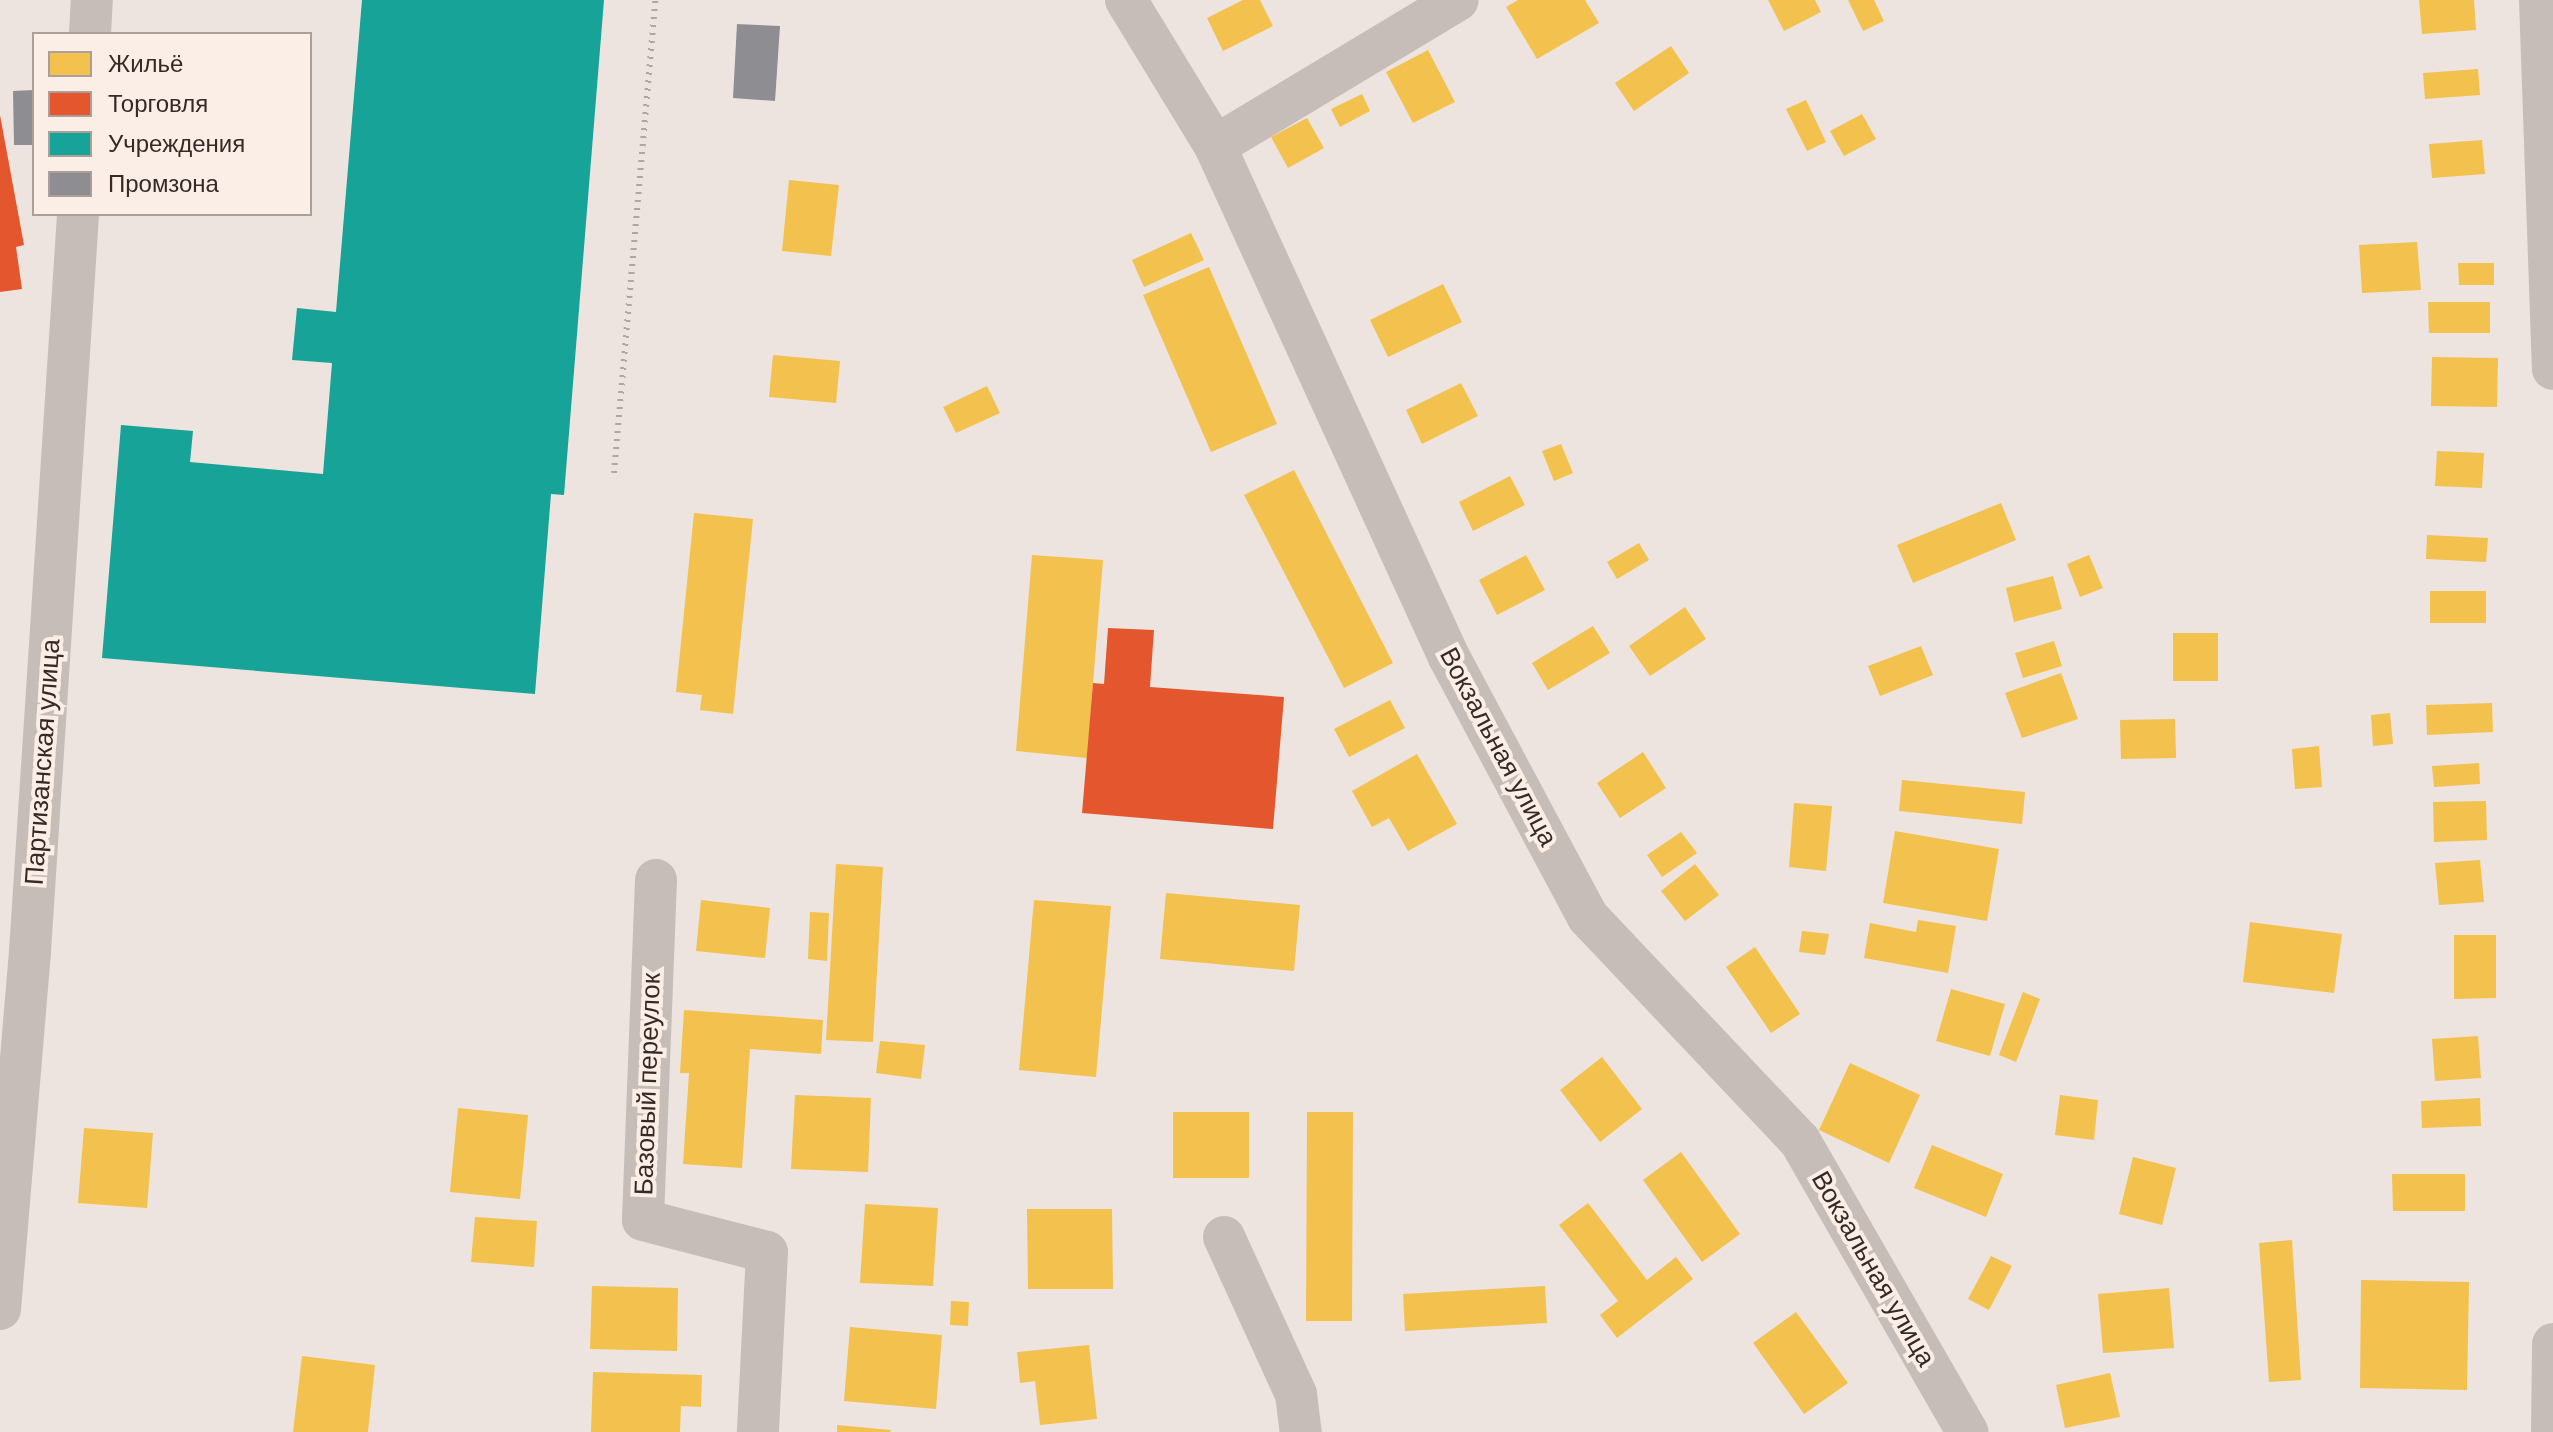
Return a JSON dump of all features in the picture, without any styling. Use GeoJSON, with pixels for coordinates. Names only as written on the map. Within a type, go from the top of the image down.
{"type":"FeatureCollection","features":[{"type":"Feature","properties":{"kind":"street"},"geometry":{"type":"LineString","coordinates":[[90,32],[92,0]]}},
{"type":"Feature","properties":{"kind":"street","name":"Вокзальная улица"},"geometry":{"type":"LineString","coordinates":[[1126,0],[1215,146],[1449,657],[1588,917],[1800,1141],[1967,1432]]}},
{"type":"Feature","properties":{"kind":"street"},"geometry":{"type":"LineString","coordinates":[[1215,146],[1458,0]]}},
{"type":"Feature","properties":{"kind":"street"},"geometry":{"type":"LineString","coordinates":[[2540,0],[2553,369]]}},
{"type":"Feature","properties":{"kind":"street","name":"Партизанская улица"},"geometry":{"type":"LineString","coordinates":[[0,1309],[30,951],[78,216]]}},
{"type":"Feature","properties":{"kind":"street","name":"Базовый переулок"},"geometry":{"type":"LineString","coordinates":[[656,880],[643,1220],[767,1252],[758,1432]]}},
{"type":"Feature","properties":{"kind":"street"},"geometry":{"type":"LineString","coordinates":[[1224,1237],[1296,1394],[1301,1432]]}},
{"type":"Feature","properties":{"kind":"street"},"geometry":{"type":"LineString","coordinates":[[2552,1432],[2553,1344]]}},
{"type":"Feature","properties":{"kind":"building: Жильё"},"geometry":{"type":"Polygon","coordinates":[[[1243,0],[1260,0],[1273,26],[1223,51],[1207,18],[1243,0]]]}},
{"type":"Feature","properties":{"kind":"building: Жильё"},"geometry":{"type":"Polygon","coordinates":[[[1518,0],[1585,0],[1599,23],[1537,59],[1506,7],[1518,0]]]}},
{"type":"Feature","properties":{"kind":"building: Жильё"},"geometry":{"type":"Polygon","coordinates":[[[1768,0],[1815,0],[1821,12],[1784,31],[1768,0]]]}},
{"type":"Feature","properties":{"kind":"building: Жильё"},"geometry":{"type":"Polygon","coordinates":[[[1848,0],[1874,0],[1884,21],[1863,31],[1848,0]]]}},
{"type":"Feature","properties":{"kind":"building: Жильё"},"geometry":{"type":"Polygon","coordinates":[[[2419,0],[2474,0],[2476,30],[2422,34],[2419,0]]]}},
{"type":"Feature","properties":{"kind":"building: Жильё"},"geometry":{"type":"Polygon","coordinates":[[[1671,46],[1689,73],[1634,111],[1615,83],[1671,46]]]}},
{"type":"Feature","properties":{"kind":"building: Жильё"},"geometry":{"type":"Polygon","coordinates":[[[1428,50],[1455,102],[1413,123],[1386,72],[1428,50]]]}},
{"type":"Feature","properties":{"kind":"building: Жильё"},"geometry":{"type":"Polygon","coordinates":[[[2478,69],[2480,95],[2425,99],[2423,73],[2478,69]]]}},
{"type":"Feature","properties":{"kind":"building: Жильё"},"geometry":{"type":"Polygon","coordinates":[[[1362,94],[1370,111],[1340,127],[1331,109],[1362,94]]]}},
{"type":"Feature","properties":{"kind":"building: Жильё"},"geometry":{"type":"Polygon","coordinates":[[[1806,100],[1826,142],[1807,151],[1786,109],[1806,100]]]}},
{"type":"Feature","properties":{"kind":"building: Жильё"},"geometry":{"type":"Polygon","coordinates":[[[1862,114],[1876,139],[1844,156],[1830,131],[1862,114]]]}},
{"type":"Feature","properties":{"kind":"building: Жильё"},"geometry":{"type":"Polygon","coordinates":[[[1307,118],[1324,148],[1288,168],[1271,137],[1307,118]]]}},
{"type":"Feature","properties":{"kind":"building: Жильё"},"geometry":{"type":"Polygon","coordinates":[[[2482,140],[2485,174],[2432,178],[2429,144],[2482,140]]]}},
{"type":"Feature","properties":{"kind":"building: Жильё"},"geometry":{"type":"Polygon","coordinates":[[[789,180],[839,185],[831,256],[782,251],[789,180]]]}},
{"type":"Feature","properties":{"kind":"building: Жильё"},"geometry":{"type":"Polygon","coordinates":[[[1191,233],[1204,260],[1144,287],[1132,260],[1191,233]]]}},
{"type":"Feature","properties":{"kind":"building: Жильё"},"geometry":{"type":"Polygon","coordinates":[[[2417,242],[2421,290],[2362,293],[2359,245],[2417,242]]]}},
{"type":"Feature","properties":{"kind":"building: Жильё"},"geometry":{"type":"Polygon","coordinates":[[[2458,263],[2494,263],[2494,285],[2459,285],[2458,263]]]}},
{"type":"Feature","properties":{"kind":"building: Жильё"},"geometry":{"type":"Polygon","coordinates":[[[1209,267],[1277,424],[1211,452],[1143,295],[1209,267]]]}},
{"type":"Feature","properties":{"kind":"building: Жильё"},"geometry":{"type":"Polygon","coordinates":[[[1443,284],[1462,322],[1388,357],[1370,320],[1443,284]]]}},
{"type":"Feature","properties":{"kind":"building: Жильё"},"geometry":{"type":"Polygon","coordinates":[[[2428,302],[2490,302],[2490,333],[2429,333],[2428,302]]]}},
{"type":"Feature","properties":{"kind":"building: Жильё"},"geometry":{"type":"Polygon","coordinates":[[[773,355],[840,361],[836,403],[769,397],[773,355]]]}},
{"type":"Feature","properties":{"kind":"building: Жильё"},"geometry":{"type":"Polygon","coordinates":[[[2432,357],[2498,358],[2497,407],[2431,406],[2432,357]]]}},
{"type":"Feature","properties":{"kind":"building: Жильё"},"geometry":{"type":"Polygon","coordinates":[[[1461,383],[1478,416],[1422,444],[1406,410],[1461,383]]]}},
{"type":"Feature","properties":{"kind":"building: Жильё"},"geometry":{"type":"Polygon","coordinates":[[[987,386],[1000,413],[956,433],[943,407],[987,386]]]}},
{"type":"Feature","properties":{"kind":"building: Жильё"},"geometry":{"type":"Polygon","coordinates":[[[1561,444],[1573,473],[1554,481],[1542,451],[1561,444]]]}},
{"type":"Feature","properties":{"kind":"building: Жильё"},"geometry":{"type":"Polygon","coordinates":[[[2437,451],[2484,453],[2482,488],[2435,486],[2437,451]]]}},
{"type":"Feature","properties":{"kind":"building: Жильё"},"geometry":{"type":"Polygon","coordinates":[[[1294,470],[1393,663],[1344,688],[1244,495],[1294,470]]]}},
{"type":"Feature","properties":{"kind":"building: Жильё"},"geometry":{"type":"Polygon","coordinates":[[[1510,476],[1525,505],[1473,531],[1459,502],[1510,476]]]}},
{"type":"Feature","properties":{"kind":"building: Жильё"},"geometry":{"type":"Polygon","coordinates":[[[2001,503],[2016,540],[1913,583],[1897,545],[2001,503]]]}},
{"type":"Feature","properties":{"kind":"building: Жильё"},"geometry":{"type":"Polygon","coordinates":[[[694,513],[753,519],[733,714],[700,710],[702,695],[676,692],[694,513]]]}},
{"type":"Feature","properties":{"kind":"building: Жильё"},"geometry":{"type":"Polygon","coordinates":[[[2427,535],[2488,538],[2486,562],[2426,559],[2427,535]]]}},
{"type":"Feature","properties":{"kind":"building: Жильё"},"geometry":{"type":"Polygon","coordinates":[[[1639,543],[1649,560],[1617,579],[1607,562],[1639,543]]]}},
{"type":"Feature","properties":{"kind":"building: Жильё"},"geometry":{"type":"Polygon","coordinates":[[[1032,555],[1103,560],[1087,758],[1016,751],[1032,555]]]}},
{"type":"Feature","properties":{"kind":"building: Жильё"},"geometry":{"type":"Polygon","coordinates":[[[1526,555],[1545,590],[1497,615],[1479,580],[1526,555]]]}},
{"type":"Feature","properties":{"kind":"building: Жильё"},"geometry":{"type":"Polygon","coordinates":[[[2089,555],[2103,588],[2080,597],[2067,564],[2089,555]]]}},
{"type":"Feature","properties":{"kind":"building: Жильё"},"geometry":{"type":"Polygon","coordinates":[[[2053,576],[2062,609],[2014,622],[2006,588],[2053,576]]]}},
{"type":"Feature","properties":{"kind":"building: Жильё"},"geometry":{"type":"Polygon","coordinates":[[[2430,591],[2486,591],[2486,623],[2430,623],[2430,591]]]}},
{"type":"Feature","properties":{"kind":"building: Жильё"},"geometry":{"type":"Polygon","coordinates":[[[1685,607],[1706,639],[1650,676],[1629,646],[1685,607]]]}},
{"type":"Feature","properties":{"kind":"building: Жильё"},"geometry":{"type":"Polygon","coordinates":[[[1593,626],[1610,653],[1548,690],[1532,663],[1593,626]]]}},
{"type":"Feature","properties":{"kind":"building: Жильё"},"geometry":{"type":"Polygon","coordinates":[[[2173,633],[2218,633],[2218,681],[2173,681],[2173,633]]]}},
{"type":"Feature","properties":{"kind":"building: Жильё"},"geometry":{"type":"Polygon","coordinates":[[[2054,641],[2062,666],[2023,678],[2015,653],[2054,641]]]}},
{"type":"Feature","properties":{"kind":"building: Жильё"},"geometry":{"type":"Polygon","coordinates":[[[1921,646],[1933,675],[1880,696],[1868,666],[1921,646]]]}},
{"type":"Feature","properties":{"kind":"building: Жильё"},"geometry":{"type":"Polygon","coordinates":[[[2061,673],[2078,719],[2022,738],[2005,693],[2061,673]]]}},
{"type":"Feature","properties":{"kind":"building: Жильё"},"geometry":{"type":"Polygon","coordinates":[[[1390,700],[1405,728],[1349,757],[1334,729],[1390,700]]]}},
{"type":"Feature","properties":{"kind":"building: Жильё"},"geometry":{"type":"Polygon","coordinates":[[[2492,703],[2493,732],[2427,735],[2426,705],[2492,703]]]}},
{"type":"Feature","properties":{"kind":"building: Жильё"},"geometry":{"type":"Polygon","coordinates":[[[2390,713],[2393,744],[2373,746],[2371,715],[2390,713]]]}},
{"type":"Feature","properties":{"kind":"building: Жильё"},"geometry":{"type":"Polygon","coordinates":[[[2175,719],[2176,758],[2121,759],[2120,720],[2175,719]]]}},
{"type":"Feature","properties":{"kind":"building: Жильё"},"geometry":{"type":"Polygon","coordinates":[[[2319,746],[2322,787],[2295,789],[2292,749],[2319,746]]]}},
{"type":"Feature","properties":{"kind":"building: Жильё"},"geometry":{"type":"Polygon","coordinates":[[[1643,752],[1666,788],[1620,818],[1597,783],[1643,752]]]}},
{"type":"Feature","properties":{"kind":"building: Жильё"},"geometry":{"type":"Polygon","coordinates":[[[1417,754],[1457,824],[1408,851],[1389,818],[1372,827],[1352,791],[1417,754]]]}},
{"type":"Feature","properties":{"kind":"building: Жильё"},"geometry":{"type":"Polygon","coordinates":[[[2479,763],[2480,784],[2434,787],[2432,766],[2479,763]]]}},
{"type":"Feature","properties":{"kind":"building: Жильё"},"geometry":{"type":"Polygon","coordinates":[[[1902,780],[2025,792],[2022,824],[1899,811],[1902,780]]]}},
{"type":"Feature","properties":{"kind":"building: Жильё"},"geometry":{"type":"Polygon","coordinates":[[[2486,801],[2487,840],[2434,842],[2433,802],[2486,801]]]}},
{"type":"Feature","properties":{"kind":"building: Жильё"},"geometry":{"type":"Polygon","coordinates":[[[1794,803],[1832,806],[1826,871],[1789,867],[1794,803]]]}},
{"type":"Feature","properties":{"kind":"building: Жильё"},"geometry":{"type":"Polygon","coordinates":[[[1895,831],[1999,849],[1987,921],[1883,903],[1895,831]]]}},
{"type":"Feature","properties":{"kind":"building: Жильё"},"geometry":{"type":"Polygon","coordinates":[[[1681,832],[1697,853],[1662,877],[1647,855],[1681,832]]]}},
{"type":"Feature","properties":{"kind":"building: Жильё"},"geometry":{"type":"Polygon","coordinates":[[[2480,860],[2484,902],[2439,905],[2435,863],[2480,860]]]}},
{"type":"Feature","properties":{"kind":"building: Жильё"},"geometry":{"type":"Polygon","coordinates":[[[836,864],[883,867],[873,1042],[826,1040],[836,864]]]}},
{"type":"Feature","properties":{"kind":"building: Жильё"},"geometry":{"type":"Polygon","coordinates":[[[1695,864],[1719,895],[1685,921],[1661,891],[1695,864]]]}},
{"type":"Feature","properties":{"kind":"building: Жильё"},"geometry":{"type":"Polygon","coordinates":[[[1166,893],[1300,905],[1294,971],[1160,959],[1166,893]]]}},
{"type":"Feature","properties":{"kind":"building: Жильё"},"geometry":{"type":"Polygon","coordinates":[[[701,900],[770,908],[765,958],[696,951],[701,900]]]}},
{"type":"Feature","properties":{"kind":"building: Жильё"},"geometry":{"type":"Polygon","coordinates":[[[1034,900],[1111,906],[1096,1077],[1019,1070],[1034,900]]]}},
{"type":"Feature","properties":{"kind":"building: Жильё"},"geometry":{"type":"Polygon","coordinates":[[[810,912],[829,913],[827,961],[808,959],[810,912]]]}},
{"type":"Feature","properties":{"kind":"building: Жильё"},"geometry":{"type":"Polygon","coordinates":[[[1918,920],[1956,926],[1948,973],[1864,958],[1870,923],[1916,932],[1918,920]]]}},
{"type":"Feature","properties":{"kind":"building: Жильё"},"geometry":{"type":"Polygon","coordinates":[[[2250,922],[2342,934],[2334,993],[2243,982],[2250,922]]]}},
{"type":"Feature","properties":{"kind":"building: Жильё"},"geometry":{"type":"Polygon","coordinates":[[[1802,931],[1829,934],[1825,955],[1799,952],[1802,931]]]}},
{"type":"Feature","properties":{"kind":"building: Жильё"},"geometry":{"type":"Polygon","coordinates":[[[2454,935],[2496,935],[2496,998],[2454,999],[2454,935]]]}},
{"type":"Feature","properties":{"kind":"building: Жильё"},"geometry":{"type":"Polygon","coordinates":[[[1755,947],[1800,1014],[1771,1033],[1726,967],[1755,947]]]}},
{"type":"Feature","properties":{"kind":"building: Жильё"},"geometry":{"type":"Polygon","coordinates":[[[1951,989],[2005,1004],[1990,1056],[1936,1041],[1951,989]]]}},
{"type":"Feature","properties":{"kind":"building: Жильё"},"geometry":{"type":"Polygon","coordinates":[[[2023,992],[2040,999],[2016,1062],[1999,1055],[2023,992]]]}},
{"type":"Feature","properties":{"kind":"building: Жильё"},"geometry":{"type":"Polygon","coordinates":[[[684,1010],[823,1020],[821,1054],[750,1049],[742,1168],[683,1164],[689,1073],[680,1073],[684,1010]]]}},
{"type":"Feature","properties":{"kind":"building: Жильё"},"geometry":{"type":"Polygon","coordinates":[[[2478,1036],[2481,1078],[2435,1081],[2432,1039],[2478,1036]]]}},
{"type":"Feature","properties":{"kind":"building: Жильё"},"geometry":{"type":"Polygon","coordinates":[[[880,1041],[925,1045],[921,1079],[876,1073],[880,1041]]]}},
{"type":"Feature","properties":{"kind":"building: Жильё"},"geometry":{"type":"Polygon","coordinates":[[[1602,1057],[1642,1109],[1600,1142],[1560,1090],[1602,1057]]]}},
{"type":"Feature","properties":{"kind":"building: Жильё"},"geometry":{"type":"Polygon","coordinates":[[[1850,1063],[1920,1095],[1889,1163],[1819,1130],[1850,1063]]]}},
{"type":"Feature","properties":{"kind":"building: Жильё"},"geometry":{"type":"Polygon","coordinates":[[[795,1095],[871,1098],[868,1172],[791,1169],[795,1095]]]}},
{"type":"Feature","properties":{"kind":"building: Жильё"},"geometry":{"type":"Polygon","coordinates":[[[2060,1095],[2098,1100],[2094,1140],[2055,1135],[2060,1095]]]}},
{"type":"Feature","properties":{"kind":"building: Жильё"},"geometry":{"type":"Polygon","coordinates":[[[2480,1098],[2481,1126],[2422,1128],[2421,1101],[2480,1098]]]}},
{"type":"Feature","properties":{"kind":"building: Жильё"},"geometry":{"type":"Polygon","coordinates":[[[458,1108],[528,1115],[520,1199],[450,1192],[458,1108]]]}},
{"type":"Feature","properties":{"kind":"building: Жильё"},"geometry":{"type":"Polygon","coordinates":[[[1173,1112],[1249,1112],[1249,1178],[1173,1178],[1173,1112]]]}},
{"type":"Feature","properties":{"kind":"building: Жильё"},"geometry":{"type":"Polygon","coordinates":[[[1307,1112],[1353,1112],[1352,1321],[1306,1321],[1307,1112]]]}},
{"type":"Feature","properties":{"kind":"building: Жильё"},"geometry":{"type":"Polygon","coordinates":[[[84,1128],[153,1133],[147,1208],[78,1203],[84,1128]]]}},
{"type":"Feature","properties":{"kind":"building: Жильё"},"geometry":{"type":"Polygon","coordinates":[[[1932,1145],[2003,1174],[1986,1217],[1914,1188],[1932,1145]]]}},
{"type":"Feature","properties":{"kind":"building: Жильё"},"geometry":{"type":"Polygon","coordinates":[[[1681,1152],[1740,1234],[1702,1262],[1643,1180],[1681,1152]]]}},
{"type":"Feature","properties":{"kind":"building: Жильё"},"geometry":{"type":"Polygon","coordinates":[[[2133,1157],[2176,1168],[2162,1225],[2119,1214],[2133,1157]]]}},
{"type":"Feature","properties":{"kind":"building: Жильё"},"geometry":{"type":"Polygon","coordinates":[[[2392,1174],[2465,1174],[2465,1211],[2393,1211],[2392,1174]]]}},
{"type":"Feature","properties":{"kind":"building: Жильё"},"geometry":{"type":"Polygon","coordinates":[[[1588,1203],[1647,1280],[1676,1257],[1693,1279],[1617,1338],[1600,1315],[1618,1301],[1559,1225],[1588,1203]]]}},
{"type":"Feature","properties":{"kind":"building: Жильё"},"geometry":{"type":"Polygon","coordinates":[[[865,1204],[938,1208],[933,1286],[860,1283],[865,1204]]]}},
{"type":"Feature","properties":{"kind":"building: Жильё"},"geometry":{"type":"Polygon","coordinates":[[[1027,1209],[1112,1209],[1113,1289],[1028,1289],[1027,1209]]]}},
{"type":"Feature","properties":{"kind":"building: Жильё"},"geometry":{"type":"Polygon","coordinates":[[[475,1217],[537,1221],[534,1267],[471,1262],[475,1217]]]}},
{"type":"Feature","properties":{"kind":"building: Жильё"},"geometry":{"type":"Polygon","coordinates":[[[2292,1240],[2301,1380],[2269,1382],[2259,1243],[2292,1240]]]}},
{"type":"Feature","properties":{"kind":"building: Жильё"},"geometry":{"type":"Polygon","coordinates":[[[1991,1256],[2012,1266],[1989,1310],[1968,1299],[1991,1256]]]}},
{"type":"Feature","properties":{"kind":"building: Жильё"},"geometry":{"type":"Polygon","coordinates":[[[2361,1280],[2469,1282],[2467,1390],[2360,1388],[2361,1280]]]}},
{"type":"Feature","properties":{"kind":"building: Жильё"},"geometry":{"type":"Polygon","coordinates":[[[592,1286],[678,1288],[677,1351],[590,1349],[592,1286]]]}},
{"type":"Feature","properties":{"kind":"building: Жильё"},"geometry":{"type":"Polygon","coordinates":[[[1545,1286],[1547,1323],[1405,1331],[1403,1294],[1545,1286]]]}},
{"type":"Feature","properties":{"kind":"building: Жильё"},"geometry":{"type":"Polygon","coordinates":[[[2169,1288],[2174,1348],[2103,1353],[2098,1294],[2169,1288]]]}},
{"type":"Feature","properties":{"kind":"building: Жильё"},"geometry":{"type":"Polygon","coordinates":[[[951,1301],[969,1302],[968,1326],[950,1325],[951,1301]]]}},
{"type":"Feature","properties":{"kind":"building: Жильё"},"geometry":{"type":"Polygon","coordinates":[[[1796,1312],[1848,1383],[1804,1414],[1753,1343],[1796,1312]]]}},
{"type":"Feature","properties":{"kind":"building: Жильё"},"geometry":{"type":"Polygon","coordinates":[[[850,1327],[942,1335],[936,1409],[844,1401],[850,1327]]]}},
{"type":"Feature","properties":{"kind":"building: Жильё"},"geometry":{"type":"Polygon","coordinates":[[[1089,1345],[1097,1419],[1040,1425],[1035,1381],[1020,1383],[1017,1352],[1089,1345]]]}},
{"type":"Feature","properties":{"kind":"building: Жильё"},"geometry":{"type":"Polygon","coordinates":[[[302,1356],[375,1365],[368,1432],[293,1432],[302,1356]]]}},
{"type":"Feature","properties":{"kind":"building: Жильё"},"geometry":{"type":"Polygon","coordinates":[[[593,1372],[702,1375],[701,1407],[681,1406],[680,1432],[591,1432],[593,1372]]]}},
{"type":"Feature","properties":{"kind":"building: Жильё"},"geometry":{"type":"Polygon","coordinates":[[[2110,1373],[2120,1417],[2065,1428],[2056,1385],[2110,1373]]]}},
{"type":"Feature","properties":{"kind":"building: Жильё"},"geometry":{"type":"Polygon","coordinates":[[[837,1425],[891,1430],[837,1432],[837,1425]]]}},
{"type":"Feature","properties":{"kind":"building: Торговля"},"geometry":{"type":"Polygon","coordinates":[[[0,115],[24,245],[16,247],[22,289],[0,292],[0,115]]]}},
{"type":"Feature","properties":{"kind":"building: Торговля"},"geometry":{"type":"Polygon","coordinates":[[[1108,628],[1154,630],[1150,687],[1284,697],[1273,829],[1082,813],[1093,683],[1104,684],[1108,628]]]}},
{"type":"Feature","properties":{"kind":"building: Учреждения"},"geometry":{"type":"Polygon","coordinates":[[[362,0],[604,0],[564,495],[551,494],[535,694],[102,658],[121,425],[193,431],[190,462],[323,474],[332,363],[292,360],[297,308],[336,312],[362,0]]]}},
{"type":"Feature","properties":{"kind":"building: Промзона"},"geometry":{"type":"Polygon","coordinates":[[[737,24],[780,26],[775,101],[733,98],[737,24]]]}},
{"type":"Feature","properties":{"kind":"building: Промзона"},"geometry":{"type":"Polygon","coordinates":[[[32,90],[32,145],[14,145],[13,91],[32,90]]]}},
{"type":"Feature","properties":{"kind":"railway"},"geometry":{"type":"LineString","coordinates":[[614,473],[655,0]]}}]}
